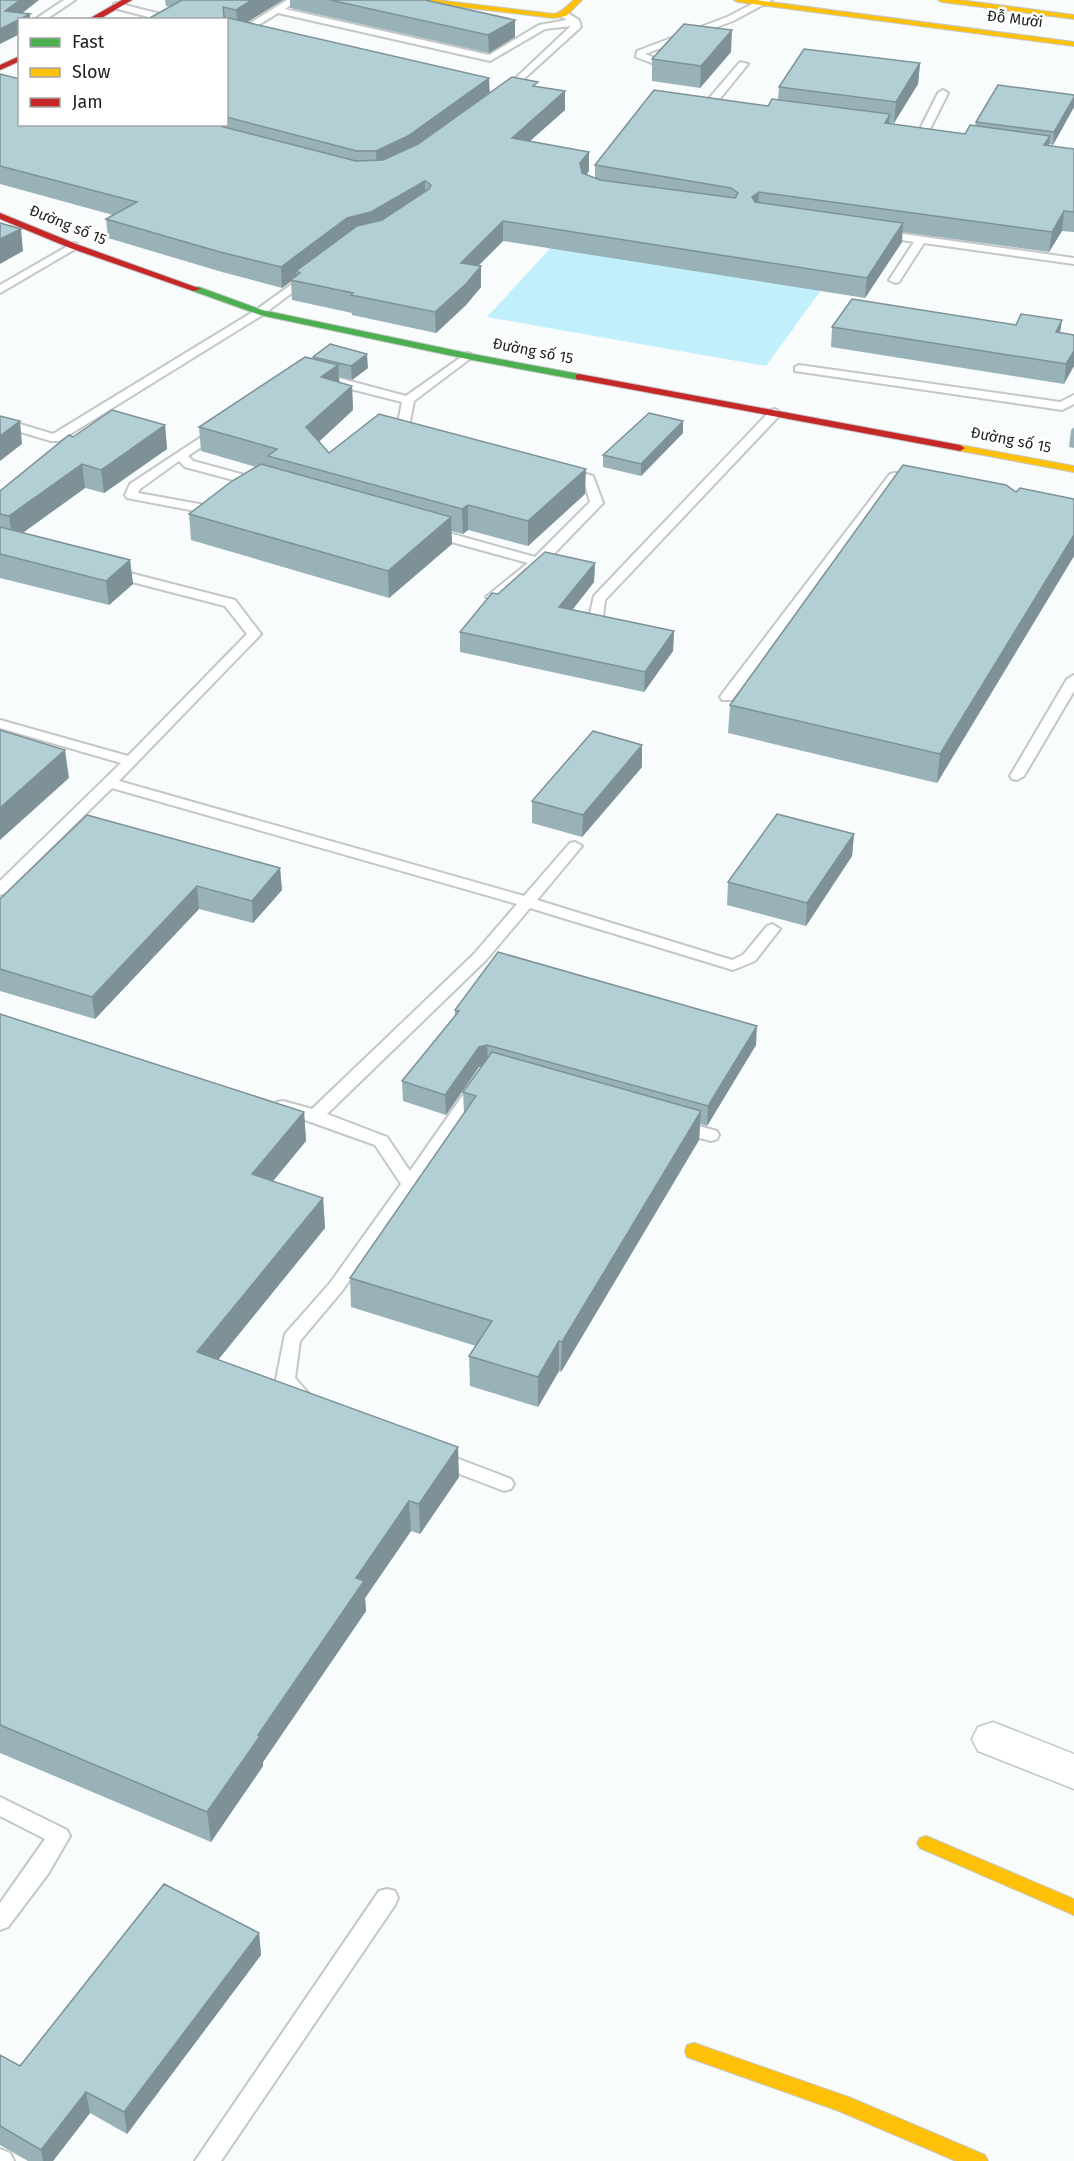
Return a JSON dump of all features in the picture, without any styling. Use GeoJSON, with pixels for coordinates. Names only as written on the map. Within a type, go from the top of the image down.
{"type":"FeatureCollection","features":[{"type":"Feature","properties":{"kind":"main road"},"geometry":{"type":"LineString","coordinates":[[418,0],[541,16],[563,14],[578,0]]}},
{"type":"Feature","properties":{"kind":"main road","name":"Đỗ Mười"},"geometry":{"type":"LineString","coordinates":[[738,0],[1074,44]]}},
{"type":"Feature","properties":{"kind":"main road","name":"Đỗ Mười"},"geometry":{"type":"LineString","coordinates":[[794,0],[1074,36]]}},
{"type":"Feature","properties":{"kind":"main road","name":"Đỗ Mười"},"geometry":{"type":"LineString","coordinates":[[942,0],[1074,17]]}},
{"type":"Feature","properties":{"kind":"main road"},"geometry":{"type":"LineString","coordinates":[[96,18],[122,3]]}},
{"type":"Feature","properties":{"kind":"main road","name":"Đỗ Mười"},"geometry":{"type":"LineString","coordinates":[[926,4],[1074,24]]}},
{"type":"Feature","properties":{"kind":"main road"},"geometry":{"type":"LineString","coordinates":[[0,68],[18,59]]}},
{"type":"Feature","properties":{"kind":"main road","name":"Đường số 15"},"geometry":{"type":"LineString","coordinates":[[1,216],[73,246],[260,312],[467,356],[1074,469]]}},
{"type":"Feature","properties":{"kind":"main road"},"geometry":{"type":"LineString","coordinates":[[926,1843],[1074,1907]]}},
{"type":"Feature","properties":{"kind":"main road"},"geometry":{"type":"LineString","coordinates":[[694,2050],[844,2104],[978,2161]]}},
{"type":"Feature","properties":{"kind":"street"},"geometry":{"type":"LineString","coordinates":[[993,1739],[1074,1772]]}},
{"type":"Feature","properties":{"kind":"lane"},"geometry":{"type":"LineString","coordinates":[[41,18],[70,0]]}},
{"type":"Feature","properties":{"kind":"lane"},"geometry":{"type":"LineString","coordinates":[[252,35],[237,32],[292,0]]}},
{"type":"Feature","properties":{"kind":"lane"},"geometry":{"type":"LineString","coordinates":[[660,63],[641,57],[640,53],[730,19],[764,2]]}},
{"type":"Feature","properties":{"kind":"lane"},"geometry":{"type":"LineString","coordinates":[[122,3],[158,18]]}},
{"type":"Feature","properties":{"kind":"lane"},"geometry":{"type":"LineString","coordinates":[[277,10],[490,58],[542,27],[576,22]]}},
{"type":"Feature","properties":{"kind":"lane"},"geometry":{"type":"LineString","coordinates":[[563,14],[576,22]]}},
{"type":"Feature","properties":{"kind":"lane"},"geometry":{"type":"LineString","coordinates":[[496,96],[576,27],[576,22]]}},
{"type":"Feature","properties":{"kind":"lane"},"geometry":{"type":"LineString","coordinates":[[721,105],[705,103],[743,64]]}},
{"type":"Feature","properties":{"kind":"lane"},"geometry":{"type":"LineString","coordinates":[[936,133],[919,131],[943,93]]}},
{"type":"Feature","properties":{"kind":"lane"},"geometry":{"type":"LineString","coordinates":[[874,233],[1074,261]]}},
{"type":"Feature","properties":{"kind":"lane"},"geometry":{"type":"LineString","coordinates":[[895,280],[921,240]]}},
{"type":"Feature","properties":{"kind":"lane"},"geometry":{"type":"LineString","coordinates":[[0,290],[73,246]]}},
{"type":"Feature","properties":{"kind":"lane"},"geometry":{"type":"LineString","coordinates":[[0,422],[55,438],[260,312],[316,270]]}},
{"type":"Feature","properties":{"kind":"lane"},"geometry":{"type":"LineString","coordinates":[[425,434],[403,428],[408,400],[467,356]]}},
{"type":"Feature","properties":{"kind":"lane"},"geometry":{"type":"LineString","coordinates":[[799,369],[1062,406],[1074,399]]}},
{"type":"Feature","properties":{"kind":"lane"},"geometry":{"type":"LineString","coordinates":[[316,377],[408,400]]}},
{"type":"Feature","properties":{"kind":"lane"},"geometry":{"type":"LineString","coordinates":[[623,633],[613,630],[596,618],[599,599],[775,413]]}},
{"type":"Feature","properties":{"kind":"lane"},"geometry":{"type":"LineString","coordinates":[[180,455],[189,464],[267,485],[206,509],[131,495],[134,488],[180,455],[228,424]]}},
{"type":"Feature","properties":{"kind":"lane"},"geometry":{"type":"LineString","coordinates":[[493,597],[538,562],[597,503],[589,478],[556,470]]}},
{"type":"Feature","properties":{"kind":"lane"},"geometry":{"type":"LineString","coordinates":[[727,698],[894,477],[924,477]]}},
{"type":"Feature","properties":{"kind":"lane"},"geometry":{"type":"LineString","coordinates":[[423,529],[538,562]]}},
{"type":"Feature","properties":{"kind":"lane"},"geometry":{"type":"LineString","coordinates":[[0,890],[131,761],[254,634],[231,603],[92,567]]}},
{"type":"Feature","properties":{"kind":"lane"},"geometry":{"type":"LineString","coordinates":[[1017,776],[1074,679]]}},
{"type":"Feature","properties":{"kind":"lane"},"geometry":{"type":"LineString","coordinates":[[0,724],[131,761]]}},
{"type":"Feature","properties":{"kind":"lane"},"geometry":{"type":"LineString","coordinates":[[109,783],[528,902],[733,965],[749,958],[772,929]]}},
{"type":"Feature","properties":{"kind":"lane"},"geometry":{"type":"LineString","coordinates":[[315,1116],[486,959],[528,902],[575,846]]}},
{"type":"Feature","properties":{"kind":"lane"},"geometry":{"type":"LineString","coordinates":[[324,1413],[314,1409],[285,1380],[291,1339],[336,1287],[488,1072]]}},
{"type":"Feature","properties":{"kind":"lane"},"geometry":{"type":"LineString","coordinates":[[270,1102],[381,1140],[410,1184]]}},
{"type":"Feature","properties":{"kind":"lane"},"geometry":{"type":"LineString","coordinates":[[666,1123],[711,1135]]}},
{"type":"Feature","properties":{"kind":"lane"},"geometry":{"type":"LineString","coordinates":[[419,1451],[504,1485]]}},
{"type":"Feature","properties":{"kind":"lane"},"geometry":{"type":"LineString","coordinates":[[0,1806],[59,1836],[40,1867],[0,1920]]}},
{"type":"Feature","properties":{"kind":"lane"},"geometry":{"type":"LineString","coordinates":[[207,2161],[387,1898]]}},
{"type":"Feature","properties":{"kind":"shaded area"},"geometry":{"type":"Polygon","coordinates":[[[556,242],[824,286],[766,366],[487,317],[556,242]]]}},
{"type":"Feature","properties":{"kind":"building"},"geometry":{"type":"Polygon","coordinates":[[[0,0],[20,0],[5,11],[30,14],[0,29],[0,0]]]}},
{"type":"Feature","properties":{"kind":"building"},"geometry":{"type":"Polygon","coordinates":[[[182,0],[252,0],[236,10],[223,7],[224,17],[489,78],[408,136],[376,151],[357,151],[228,118],[228,18],[150,18],[182,0]]]}},
{"type":"Feature","properties":{"kind":"building"},"geometry":{"type":"Polygon","coordinates":[[[330,0],[425,0],[515,20],[488,35],[330,0]]]}},
{"type":"Feature","properties":{"kind":"building"},"geometry":{"type":"Polygon","coordinates":[[[684,24],[732,30],[701,66],[652,59],[684,24]]]}},
{"type":"Feature","properties":{"kind":"building"},"geometry":{"type":"Polygon","coordinates":[[[804,49],[920,63],[896,102],[779,87],[804,49]]]}},
{"type":"Feature","properties":{"kind":"building"},"geometry":{"type":"Polygon","coordinates":[[[0,74],[18,78],[18,126],[220,126],[356,161],[383,160],[418,144],[512,77],[538,82],[533,86],[565,91],[512,138],[589,152],[580,163],[582,173],[600,180],[735,198],[738,193],[731,188],[595,165],[654,90],[768,106],[772,99],[890,114],[885,123],[965,134],[970,125],[1050,136],[1044,145],[1074,149],[1074,212],[1064,211],[1052,232],[759,192],[752,197],[755,202],[903,223],[867,278],[503,221],[461,263],[481,266],[466,284],[435,312],[291,280],[300,273],[296,271],[357,226],[382,220],[429,189],[431,185],[425,181],[371,212],[347,218],[281,267],[106,219],[137,202],[0,166],[0,74]]]}},
{"type":"Feature","properties":{"kind":"building"},"geometry":{"type":"Polygon","coordinates":[[[998,85],[1074,95],[1074,97],[1054,132],[976,122],[998,85]]]}},
{"type":"Feature","properties":{"kind":"building"},"geometry":{"type":"Polygon","coordinates":[[[0,223],[21,229],[0,239],[0,223]]]}},
{"type":"Feature","properties":{"kind":"building"},"geometry":{"type":"Polygon","coordinates":[[[852,299],[1016,325],[1021,314],[1062,320],[1056,332],[1074,335],[1074,351],[1066,364],[832,327],[852,299]]]}},
{"type":"Feature","properties":{"kind":"building"},"geometry":{"type":"Polygon","coordinates":[[[330,344],[367,354],[351,366],[313,357],[330,344]]]}},
{"type":"Feature","properties":{"kind":"building"},"geometry":{"type":"Polygon","coordinates":[[[305,357],[338,365],[321,377],[352,386],[306,427],[329,453],[379,414],[586,469],[528,521],[468,505],[462,509],[268,456],[277,449],[199,427],[305,357]]]}},
{"type":"Feature","properties":{"kind":"building"},"geometry":{"type":"Polygon","coordinates":[[[112,410],[165,425],[101,470],[82,464],[9,516],[0,514],[0,491],[69,435],[73,437],[112,410]]]}},
{"type":"Feature","properties":{"kind":"building"},"geometry":{"type":"Polygon","coordinates":[[[649,413],[683,421],[641,464],[603,455],[649,413]]]}},
{"type":"Feature","properties":{"kind":"building"},"geometry":{"type":"Polygon","coordinates":[[[0,416],[20,421],[0,436],[0,416]]]}},
{"type":"Feature","properties":{"kind":"building"},"geometry":{"type":"Polygon","coordinates":[[[261,464],[451,517],[388,571],[189,514],[232,481],[261,464]]]}},
{"type":"Feature","properties":{"kind":"building"},"geometry":{"type":"Polygon","coordinates":[[[903,465],[1006,485],[1016,492],[1020,488],[1074,499],[1074,535],[940,754],[730,705],[903,465]]]}},
{"type":"Feature","properties":{"kind":"building"},"geometry":{"type":"Polygon","coordinates":[[[0,527],[130,560],[106,581],[0,554],[0,527]]]}},
{"type":"Feature","properties":{"kind":"building"},"geometry":{"type":"Polygon","coordinates":[[[545,552],[595,563],[559,607],[674,631],[645,672],[460,632],[492,593],[498,594],[545,552]]]}},
{"type":"Feature","properties":{"kind":"building"},"geometry":{"type":"Polygon","coordinates":[[[0,730],[65,750],[0,808],[0,730]]]}},
{"type":"Feature","properties":{"kind":"building"},"geometry":{"type":"Polygon","coordinates":[[[593,731],[642,745],[583,815],[532,801],[593,731]]]}},
{"type":"Feature","properties":{"kind":"building"},"geometry":{"type":"Polygon","coordinates":[[[777,814],[854,834],[807,903],[728,882],[777,814]]]}},
{"type":"Feature","properties":{"kind":"building"},"geometry":{"type":"Polygon","coordinates":[[[87,815],[280,868],[252,901],[197,886],[92,997],[0,969],[0,899],[87,815]]]}},
{"type":"Feature","properties":{"kind":"building"},"geometry":{"type":"Polygon","coordinates":[[[498,952],[757,1026],[708,1106],[487,1045],[479,1047],[445,1095],[402,1081],[459,1011],[455,1010],[498,952]]]}},
{"type":"Feature","properties":{"kind":"building"},"geometry":{"type":"Polygon","coordinates":[[[0,1014],[304,1112],[252,1174],[323,1198],[197,1352],[458,1447],[419,1504],[409,1501],[356,1578],[364,1581],[207,1812],[0,1725],[0,1014]]]}},
{"type":"Feature","properties":{"kind":"building"},"geometry":{"type":"Polygon","coordinates":[[[492,1052],[701,1111],[562,1342],[559,1341],[538,1377],[469,1356],[492,1321],[350,1278],[476,1096],[463,1092],[492,1052]]]}},
{"type":"Feature","properties":{"kind":"building"},"geometry":{"type":"Polygon","coordinates":[[[164,1884],[259,1933],[124,2112],[86,2092],[41,2150],[0,2126],[0,2055],[20,2066],[164,1884]]]}},
{"type":"Feature","properties":{"kind":"traffic: fast"},"geometry":{"type":"LineString","coordinates":[[196,289],[260,312],[579,377]]}},
{"type":"Feature","properties":{"kind":"traffic: slow"},"geometry":{"type":"LineString","coordinates":[[418,0],[554,16],[563,14],[578,0]]}},
{"type":"Feature","properties":{"kind":"traffic: slow"},"geometry":{"type":"LineString","coordinates":[[738,0],[1074,44]]}},
{"type":"Feature","properties":{"kind":"traffic: slow"},"geometry":{"type":"LineString","coordinates":[[942,0],[1074,17]]}},
{"type":"Feature","properties":{"kind":"traffic: slow"},"geometry":{"type":"LineString","coordinates":[[960,448],[1074,469]]}},
{"type":"Feature","properties":{"kind":"traffic: slow"},"geometry":{"type":"LineString","coordinates":[[926,1843],[1074,1907]]}},
{"type":"Feature","properties":{"kind":"traffic: slow"},"geometry":{"type":"LineString","coordinates":[[694,2051],[844,2104],[978,2161]]}},
{"type":"Feature","properties":{"kind":"traffic: jam"},"geometry":{"type":"LineString","coordinates":[[95,18],[128,0]]}},
{"type":"Feature","properties":{"kind":"traffic: jam"},"geometry":{"type":"LineString","coordinates":[[0,68],[18,59]]}},
{"type":"Feature","properties":{"kind":"traffic: jam"},"geometry":{"type":"LineString","coordinates":[[0,216],[73,246],[196,289]]}},
{"type":"Feature","properties":{"kind":"traffic: jam"},"geometry":{"type":"LineString","coordinates":[[579,377],[960,448]]}}]}
